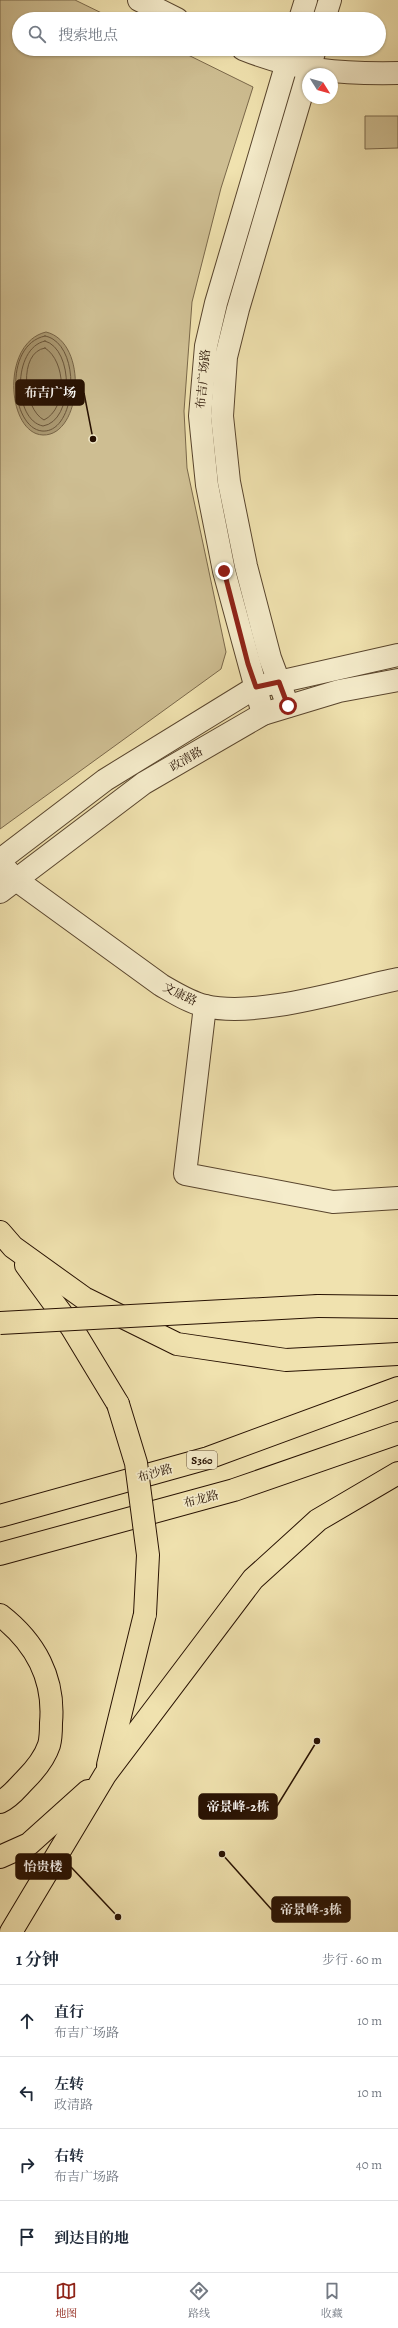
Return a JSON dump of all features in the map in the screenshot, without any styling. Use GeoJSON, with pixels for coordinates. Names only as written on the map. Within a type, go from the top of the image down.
{"type":"FeatureCollection","features":[{"type":"Feature","properties":{"kind":"main road"},"geometry":{"type":"LineString","coordinates":[[6,1240],[84,1298],[177,1344],[286,1360],[398,1354]]}},
{"type":"Feature","properties":{"kind":"main road"},"geometry":{"type":"LineString","coordinates":[[0,1857],[29,1844],[105,1775],[145,1614],[148,1555],[136,1463],[118,1404],[72,1328],[6,1240]]}},
{"type":"Feature","properties":{"kind":"main road"},"geometry":{"type":"LineString","coordinates":[[0,1323],[318,1306],[398,1307]]}},
{"type":"Feature","properties":{"kind":"main road","name":"布沙路"},"geometry":{"type":"LineString","coordinates":[[0,1516],[208,1458],[398,1388]]}},
{"type":"Feature","properties":{"kind":"main road","name":"布龙路"},"geometry":{"type":"LineString","coordinates":[[0,1554],[234,1490],[398,1433]]}},
{"type":"Feature","properties":{"kind":"main road"},"geometry":{"type":"LineString","coordinates":[[12,1932],[105,1775],[253,1579],[318,1520],[398,1473]]}},
{"type":"Feature","properties":{"kind":"main road"},"geometry":{"type":"LineString","coordinates":[[0,1615],[16,1627],[39,1658],[52,1691],[52,1715],[49,1745],[32,1773],[8,1798],[0,1802]]}},
{"type":"Feature","properties":{"kind":"street"},"geometry":{"type":"LineString","coordinates":[[138,0],[163,12]]}},
{"type":"Feature","properties":{"kind":"street"},"geometry":{"type":"LineString","coordinates":[[302,12],[306,0]]}},
{"type":"Feature","properties":{"kind":"street"},"geometry":{"type":"LineString","coordinates":[[326,12],[330,0]]}},
{"type":"Feature","properties":{"kind":"street"},"geometry":{"type":"LineString","coordinates":[[289,56],[307,68]]}},
{"type":"Feature","properties":{"kind":"street","name":"布吉广场路"},"geometry":{"type":"LineString","coordinates":[[263,714],[248,664],[224,571],[207,485],[200,416],[206,346],[216,303],[289,56]]}},
{"type":"Feature","properties":{"kind":"street","name":"布吉广场路"},"geometry":{"type":"LineString","coordinates":[[309,68],[313,56]]}},
{"type":"Feature","properties":{"kind":"street"},"geometry":{"type":"LineString","coordinates":[[338,72],[355,74],[398,73]]}},
{"type":"Feature","properties":{"kind":"street","name":"布吉广场路"},"geometry":{"type":"LineString","coordinates":[[288,706],[270,658],[246,566],[229,482],[222,416],[226,357],[238,309],[302,93]]}},
{"type":"Feature","properties":{"kind":"street","name":"政清路"},"geometry":{"type":"LineString","coordinates":[[0,860],[105,780],[256,687],[398,655]]}},
{"type":"Feature","properties":{"kind":"street","name":"政清路"},"geometry":{"type":"LineString","coordinates":[[7,885],[144,783],[263,714],[339,692],[398,680]]}},
{"type":"Feature","properties":{"kind":"street","name":"文康路"},"geometry":{"type":"LineString","coordinates":[[0,863],[7,885],[161,985],[181,997],[205,1006],[234,1009],[276,1005],[398,978]]}},
{"type":"Feature","properties":{"kind":"street"},"geometry":{"type":"LineString","coordinates":[[205,1006],[186,1174],[333,1202],[398,1198]]}},
{"type":"Feature","properties":{"kind":"shaded area"},"geometry":{"type":"Polygon","coordinates":[[[0,0],[75,0],[100,12],[12,12],[12,56],[190,56],[253,87],[221,188],[192,302],[184,411],[187,468],[226,652],[221,669],[0,829],[0,0]]]}},
{"type":"Feature","properties":{"kind":"shaded area"},"geometry":{"type":"Polygon","coordinates":[[[365,116],[398,116],[398,148],[365,149],[365,116]]]}},
{"type":"Feature","properties":{"kind":"water"},"geometry":{"type":"Polygon","coordinates":[[[46,332],[60,339],[69,352],[74,369],[75,388],[72,405],[66,421],[56,431],[43,435],[31,431],[22,420],[16,405],[14,387],[15,369],[21,353],[31,340],[46,332]]]}},
{"type":"Feature","properties":{"kind":"place","name":"布吉广场"},"geometry":{"type":"Point","coordinates":[93,439]}},
{"type":"Feature","properties":{"kind":"place","name":"帝景峰-2栋"},"geometry":{"type":"Point","coordinates":[317,1741]}},
{"type":"Feature","properties":{"kind":"place","name":"帝景峰-3栋"},"geometry":{"type":"Point","coordinates":[222,1854]}},
{"type":"Feature","properties":{"kind":"place","name":"怡贵楼"},"geometry":{"type":"Point","coordinates":[118,1917]}},
{"type":"Feature","properties":{"kind":"route"},"geometry":{"type":"LineString","coordinates":[[224,571],[248,664],[256,687],[279,682],[288,706]]}}]}
